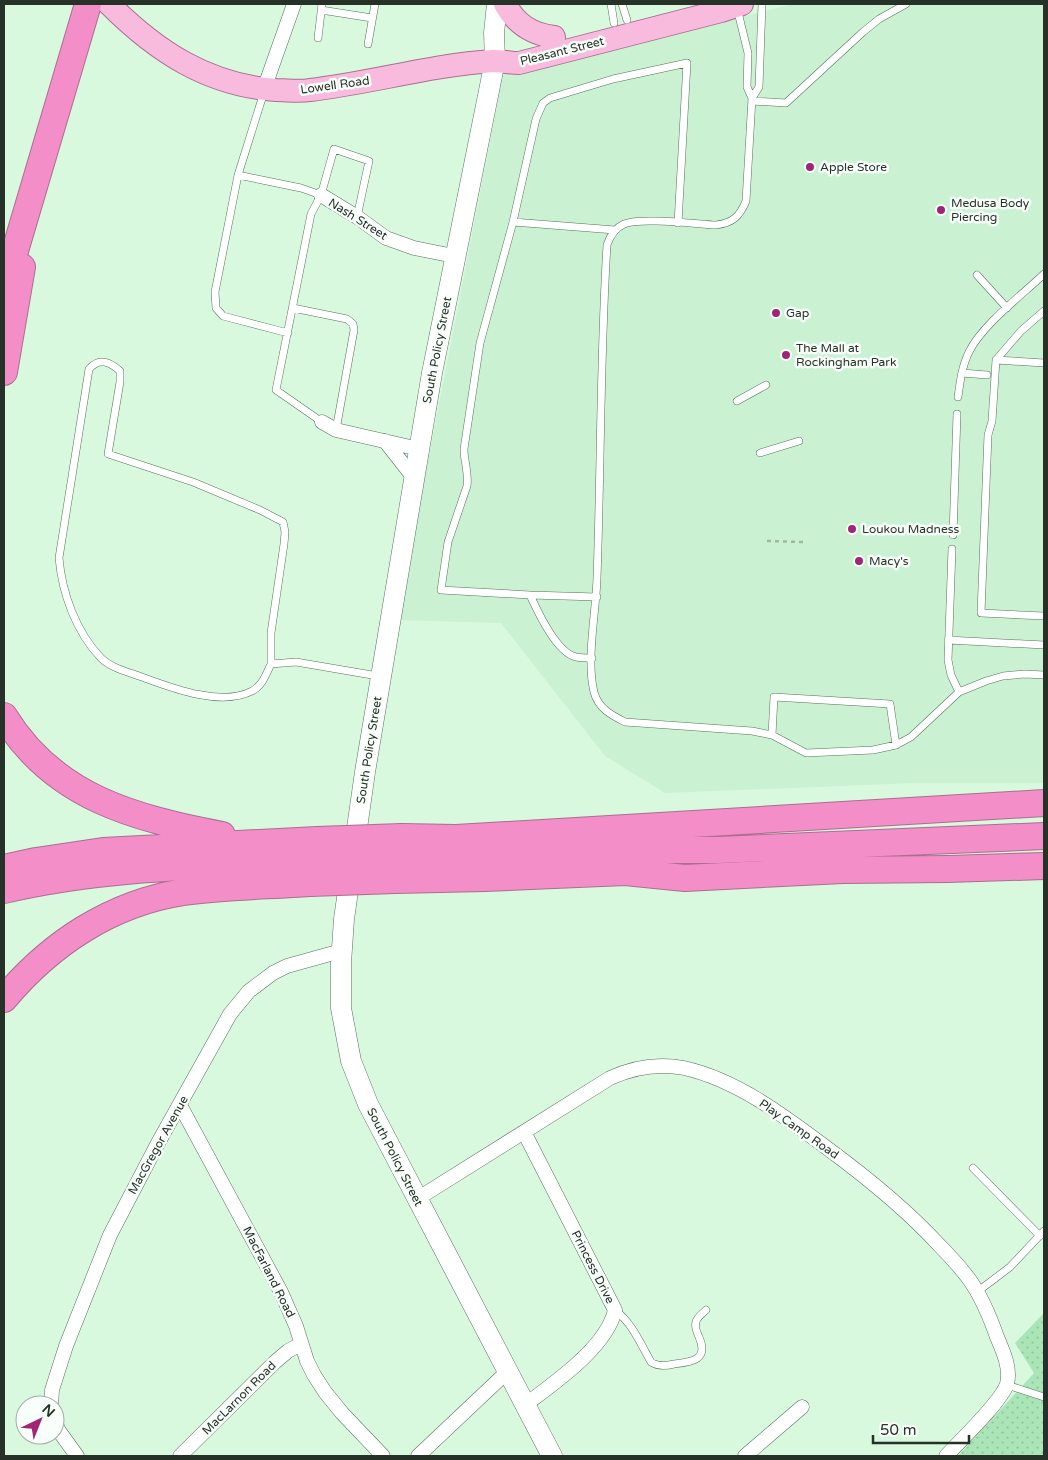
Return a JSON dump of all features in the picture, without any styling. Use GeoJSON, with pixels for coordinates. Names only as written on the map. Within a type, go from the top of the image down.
{"type":"FeatureCollection","features":[{"type":"Feature","properties":{"kind":"highway"},"geometry":{"type":"LineString","coordinates":[[4,288],[85,13]]}},
{"type":"Feature","properties":{"kind":"highway"},"geometry":{"type":"LineString","coordinates":[[4,372],[39,167]]}},
{"type":"Feature","properties":{"kind":"highway"},"geometry":{"type":"LineString","coordinates":[[4,716],[30,750],[48,767],[72,786],[96,800],[126,812],[170,825],[259,843],[314,861]]}},
{"type":"Feature","properties":{"kind":"highway"},"geometry":{"type":"LineString","coordinates":[[398,858],[456,838],[1044,803]]}},
{"type":"Feature","properties":{"kind":"highway"},"geometry":{"type":"LineString","coordinates":[[4,890],[94,873],[158,868],[623,850],[718,850],[1044,836]]}},
{"type":"Feature","properties":{"kind":"highway"},"geometry":{"type":"LineString","coordinates":[[4,868],[102,850],[259,843]]}},
{"type":"Feature","properties":{"kind":"highway"},"geometry":{"type":"LineString","coordinates":[[625,872],[718,850]]}},
{"type":"Feature","properties":{"kind":"highway"},"geometry":{"type":"LineString","coordinates":[[4,999],[36,964],[73,935],[114,912],[159,897],[198,890],[314,861],[398,858],[485,878],[625,872],[685,878],[843,870],[1044,866]]}},
{"type":"Feature","properties":{"kind":"main road","name":"Lowell Road"},"geometry":{"type":"LineString","coordinates":[[108,4],[153,43],[188,66],[231,82],[264,89],[308,90],[448,66],[495,61]]}},
{"type":"Feature","properties":{"kind":"main road"},"geometry":{"type":"LineString","coordinates":[[505,4],[518,22],[529,30],[554,37]]}},
{"type":"Feature","properties":{"kind":"main road","name":"Pleasant Street"},"geometry":{"type":"LineString","coordinates":[[495,61],[516,48],[554,37],[619,13],[693,4]]}},
{"type":"Feature","properties":{"kind":"main road","name":"Pleasant Street"},"geometry":{"type":"LineString","coordinates":[[495,61],[519,63],[739,5]]}},
{"type":"Feature","properties":{"kind":"street"},"geometry":{"type":"LineString","coordinates":[[264,89],[294,4]]}},
{"type":"Feature","properties":{"kind":"street","name":"South Policy Street"},"geometry":{"type":"LineString","coordinates":[[497,4],[494,33],[495,61],[454,256],[432,373],[352,860],[341,951],[341,1008],[351,1061],[368,1104],[552,1456]]}},
{"type":"Feature","properties":{"kind":"street","name":"Nash Street"},"geometry":{"type":"LineString","coordinates":[[321,196],[357,217],[386,238],[400,244],[454,256]]}},
{"type":"Feature","properties":{"kind":"street"},"geometry":{"type":"LineString","coordinates":[[322,422],[336,430],[419,449]]}},
{"type":"Feature","properties":{"kind":"street"},"geometry":{"type":"LineString","coordinates":[[385,441],[414,478]]}},
{"type":"Feature","properties":{"kind":"street","name":"MacGregor Avenue"},"geometry":{"type":"LineString","coordinates":[[52,1395],[64,1354],[110,1235],[158,1143],[230,1014],[249,991],[273,973],[287,966],[341,951]]}},
{"type":"Feature","properties":{"kind":"street","name":"Play Camp Road"},"geometry":{"type":"LineString","coordinates":[[417,1199],[610,1078],[624,1072],[653,1066],[668,1066],[698,1072],[752,1096],[778,1112],[874,1184],[919,1224],[960,1267],[977,1292],[1006,1360],[1007,1385]]}},
{"type":"Feature","properties":{"kind":"street","name":"MacFarland Road"},"geometry":{"type":"LineString","coordinates":[[180,1105],[281,1292],[296,1326],[307,1361],[325,1392],[382,1456]]}},
{"type":"Feature","properties":{"kind":"street","name":"Princess Drive"},"geometry":{"type":"LineString","coordinates":[[524,1132],[615,1310],[613,1320],[608,1328],[580,1362],[525,1405]]}},
{"type":"Feature","properties":{"kind":"street","name":"MacLarnon Road"},"geometry":{"type":"LineString","coordinates":[[180,1456],[275,1362],[288,1351],[301,1344]]}},
{"type":"Feature","properties":{"kind":"street"},"geometry":{"type":"LineString","coordinates":[[418,1456],[507,1372]]}},
{"type":"Feature","properties":{"kind":"street"},"geometry":{"type":"LineString","coordinates":[[946,1456],[986,1413],[1007,1385]]}},
{"type":"Feature","properties":{"kind":"street"},"geometry":{"type":"LineString","coordinates":[[745,1456],[802,1407]]}},
{"type":"Feature","properties":{"kind":"street"},"geometry":{"type":"LineString","coordinates":[[65,1439],[77,1456]]}},
{"type":"Feature","properties":{"kind":"lane"},"geometry":{"type":"LineString","coordinates":[[368,44],[375,4]]}},
{"type":"Feature","properties":{"kind":"lane"},"geometry":{"type":"LineString","coordinates":[[752,100],[759,87],[762,4]]}},
{"type":"Feature","properties":{"kind":"lane"},"geometry":{"type":"LineString","coordinates":[[752,100],[786,102],[863,32],[879,19],[906,4]]}},
{"type":"Feature","properties":{"kind":"lane"},"geometry":{"type":"LineString","coordinates":[[739,5],[748,53],[747,87],[752,100],[746,201],[742,211],[736,219],[727,224],[630,222],[615,230],[607,245],[597,597],[592,658],[592,682],[595,694],[602,708],[625,722],[752,730],[772,735],[806,753],[873,750],[896,745],[911,737],[959,692],[1003,676],[1044,675]]}},
{"type":"Feature","properties":{"kind":"lane"},"geometry":{"type":"LineString","coordinates":[[318,38],[321,7],[372,18]]}},
{"type":"Feature","properties":{"kind":"lane"},"geometry":{"type":"LineString","coordinates":[[597,597],[441,590],[448,542],[467,486],[468,476],[464,449],[480,343],[513,222],[536,119],[543,103],[550,98],[604,82],[687,63],[678,223]]}},
{"type":"Feature","properties":{"kind":"lane"},"geometry":{"type":"LineString","coordinates":[[264,89],[238,175],[215,292],[216,308],[223,316],[288,333]]}},
{"type":"Feature","properties":{"kind":"lane"},"geometry":{"type":"LineString","coordinates":[[322,422],[276,390],[311,214],[321,196],[334,149],[369,161],[357,217]]}},
{"type":"Feature","properties":{"kind":"lane"},"geometry":{"type":"LineString","coordinates":[[238,175],[301,188],[321,196]]}},
{"type":"Feature","properties":{"kind":"lane"},"geometry":{"type":"LineString","coordinates":[[513,222],[615,230]]}},
{"type":"Feature","properties":{"kind":"lane"},"geometry":{"type":"LineString","coordinates":[[958,397],[962,374],[970,350],[1007,308],[1044,274]]}},
{"type":"Feature","properties":{"kind":"lane"},"geometry":{"type":"LineString","coordinates":[[977,275],[1007,308]]}},
{"type":"Feature","properties":{"kind":"lane"},"geometry":{"type":"LineString","coordinates":[[293,308],[347,319],[353,324],[354,330],[336,430]]}},
{"type":"Feature","properties":{"kind":"lane"},"geometry":{"type":"LineString","coordinates":[[1044,310],[1021,331],[996,360],[992,421],[988,435],[981,613],[1044,616]]}},
{"type":"Feature","properties":{"kind":"lane"},"geometry":{"type":"LineString","coordinates":[[996,360],[1044,363]]}},
{"type":"Feature","properties":{"kind":"lane"},"geometry":{"type":"LineString","coordinates":[[104,361],[112,364],[120,371],[120,382],[108,454],[194,482],[260,510],[283,522],[285,532],[284,544],[270,633],[271,664],[262,684],[240,696],[186,693],[116,668],[102,659],[86,638],[74,617],[61,577],[59,558],[89,369],[94,363],[104,361]]}},
{"type":"Feature","properties":{"kind":"lane"},"geometry":{"type":"LineString","coordinates":[[962,374],[987,375]]}},
{"type":"Feature","properties":{"kind":"lane"},"geometry":{"type":"LineString","coordinates":[[737,401],[766,385]]}},
{"type":"Feature","properties":{"kind":"lane"},"geometry":{"type":"LineString","coordinates":[[953,535],[957,414]]}},
{"type":"Feature","properties":{"kind":"lane"},"geometry":{"type":"LineString","coordinates":[[760,454],[799,441]]}},
{"type":"Feature","properties":{"kind":"lane"},"geometry":{"type":"LineString","coordinates":[[952,549],[948,660],[951,675],[959,692]]}},
{"type":"Feature","properties":{"kind":"lane"},"geometry":{"type":"LineString","coordinates":[[530,595],[550,633],[563,648],[576,657],[592,658]]}},
{"type":"Feature","properties":{"kind":"lane"},"geometry":{"type":"LineString","coordinates":[[948,640],[1044,645]]}},
{"type":"Feature","properties":{"kind":"lane"},"geometry":{"type":"LineString","coordinates":[[271,664],[296,662],[381,676]]}},
{"type":"Feature","properties":{"kind":"lane"},"geometry":{"type":"LineString","coordinates":[[772,735],[774,697],[890,704],[896,745]]}},
{"type":"Feature","properties":{"kind":"lane"},"geometry":{"type":"LineString","coordinates":[[973,1168],[1042,1233],[1010,1267],[977,1292]]}},
{"type":"Feature","properties":{"kind":"lane"},"geometry":{"type":"LineString","coordinates":[[615,1310],[626,1318],[651,1362],[656,1365],[665,1366],[696,1360],[701,1355],[702,1347],[695,1323],[706,1310]]}},
{"type":"Feature","properties":{"kind":"lane"},"geometry":{"type":"LineString","coordinates":[[1007,1385],[1044,1397]]}},
{"type":"Feature","properties":{"kind":"path"},"geometry":{"type":"LineString","coordinates":[[767,541],[803,542]]}},
{"type":"Feature","properties":{"kind":"shaded area","name":"The Mall at Rockingham Park"},"geometry":{"type":"Polygon","coordinates":[[[794,4],[1044,4],[1044,783],[916,783],[665,793],[605,756],[501,623],[397,620],[503,75],[794,4]]]}},
{"type":"Feature","properties":{"kind":"shaded area"},"geometry":{"type":"Polygon","coordinates":[[[1044,1313],[1044,1456],[958,1456],[1034,1373],[1015,1343],[1044,1313]]]}},
{"type":"Feature","properties":{"kind":"place","name":"Apple Store"},"geometry":{"type":"Point","coordinates":[810,167]}},
{"type":"Feature","properties":{"kind":"place","name":"Medusa Body Piercing"},"geometry":{"type":"Point","coordinates":[941,210]}},
{"type":"Feature","properties":{"kind":"place","name":"Gap"},"geometry":{"type":"Point","coordinates":[776,313]}},
{"type":"Feature","properties":{"kind":"place","name":"The Mall at Rockingham Park"},"geometry":{"type":"Point","coordinates":[786,355]}},
{"type":"Feature","properties":{"kind":"place","name":"Loukou Madness"},"geometry":{"type":"Point","coordinates":[852,529]}},
{"type":"Feature","properties":{"kind":"place","name":"Macy's"},"geometry":{"type":"Point","coordinates":[859,561]}}]}
